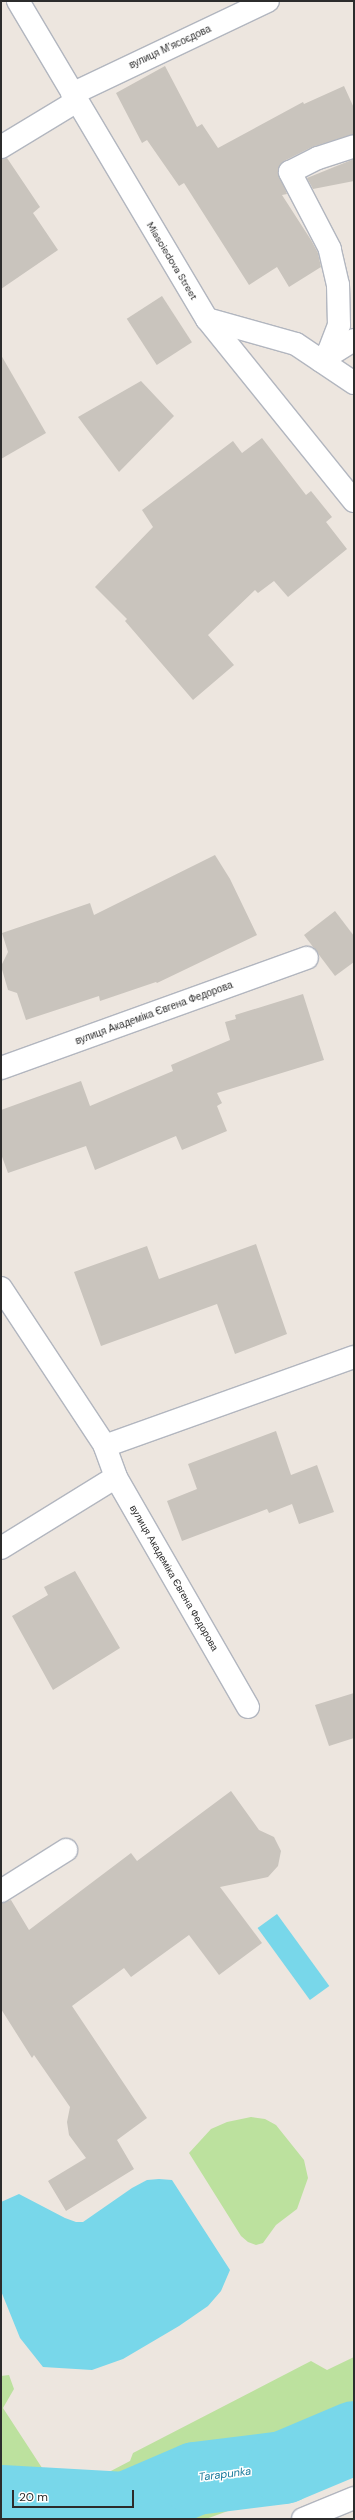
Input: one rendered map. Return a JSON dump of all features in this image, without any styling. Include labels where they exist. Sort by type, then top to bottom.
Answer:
[{"type":"street","name":"Miasoiedova Street","points":[[18,1],[207,319],[354,501]]},
{"type":"street","name":"вулиця Мʼясоєдова","points":[[1,147],[74,97],[268,1]]},
{"type":"street","points":[[321,361],[335,339],[339,325],[338,285],[330,249],[290,172],[318,158],[354,146]]},
{"type":"street","points":[[207,319],[296,344],[354,383]]},
{"type":"street","points":[[321,361],[354,340]]},
{"type":"street","name":"вулиця Академіка Євгена Федорова","points":[[1,1068],[307,958]]},
{"type":"street","name":"вулиця Академіка Євгена Федорова","points":[[1,1288],[104,1446],[116,1477],[248,1707]]},
{"type":"street","points":[[104,1446],[354,1357]]},
{"type":"street","points":[[1,1548],[116,1477]]},
{"type":"street","points":[[1,1891],[66,1850]]},
{"type":"street","points":[[303,2519],[354,2498]]},
{"type":"green space","points":[[251,2117],[265,2119],[276,2125],[304,2160],[308,2178],[297,2209],[276,2225],[263,2243],[256,2245],[248,2242],[241,2236],[189,2153],[211,2129],[227,2122]]},
{"type":"green space","points":[[354,2357],[354,2465],[206,2519],[1,2519],[1,2376],[9,2375],[14,2389],[3,2408],[61,2497],[130,2461],[133,2453],[311,2361],[327,2370]]},
{"type":"water","points":[[277,1914],[329,1986],[310,2000],[258,1928]]},
{"type":"water","points":[[147,2180],[172,2180],[230,2270],[221,2291],[208,2306],[179,2326],[123,2359],[92,2370],[43,2367],[20,2338],[1,2291],[1,2202],[19,2194],[65,2218],[76,2222],[83,2222],[132,2188]]},
{"type":"building","points":[[165,66],[197,127],[202,124],[218,148],[303,102],[304,104],[344,86],[354,108],[354,134],[312,147],[284,161],[278,171],[287,194],[282,195],[311,240],[318,253],[321,267],[289,287],[277,267],[249,285],[184,183],[179,186],[147,140],[142,143],[116,93]]},
{"type":"building","points":[[7,158],[40,207],[33,213],[58,250],[1,289],[1,159]]},
{"type":"building","points":[[354,159],[354,181],[313,189],[307,178]]},
{"type":"building","points":[[162,296],[192,342],[157,365],[127,319]]},
{"type":"building","points":[[1,355],[46,433],[1,459]]},
{"type":"building","points":[[141,381],[174,416],[119,472],[78,417]]},
{"type":"building","points":[[262,438],[306,495],[311,491],[332,517],[326,522],[347,549],[288,597],[274,581],[258,593],[255,590],[208,635],[234,665],[193,700],[125,621],[127,619],[95,587],[153,527],[142,510],[233,441],[242,453]]},
{"type":"building","points":[[215,855],[230,879],[257,935],[157,983],[156,982],[100,1001],[99,996],[26,1020],[17,993],[8,990],[1,966],[8,952],[2,933],[90,903],[94,915]]},
{"type":"building","points":[[335,911],[354,936],[354,962],[335,976],[304,935]]},
{"type":"building","points":[[303,994],[324,1060],[217,1093],[222,1103],[217,1106],[227,1131],[182,1150],[176,1136],[95,1170],[86,1146],[8,1173],[1,1154],[1,1110],[81,1081],[90,1106],[173,1071],[171,1065],[230,1040],[225,1022],[236,1019],[235,1015]]},
{"type":"building","points":[[256,1244],[287,1334],[235,1354],[217,1304],[101,1346],[74,1272],[147,1246],[159,1279]]},
{"type":"building","points":[[276,1431],[291,1475],[317,1465],[334,1512],[299,1524],[292,1504],[269,1513],[267,1509],[182,1541],[167,1501],[197,1489],[188,1464]]},
{"type":"building","points":[[75,1571],[120,1648],[53,1690],[12,1616],[48,1595],[44,1587]]},
{"type":"building","points":[[354,1693],[354,1738],[329,1746],[315,1705]]},
{"type":"building","points":[[231,1791],[259,1830],[274,1837],[281,1851],[278,1866],[268,1877],[220,1887],[262,1943],[219,1975],[189,1935],[131,1977],[124,1968],[72,2006],[147,2118],[117,2140],[134,2169],[66,2211],[48,2181],[86,2158],[69,2135],[67,2122],[70,2107],[34,2055],[32,2058],[1,2009],[1,1903],[11,1900],[29,1930],[131,1853],[137,1861]]},
{"type":"waterway","name":"Tarapunka","points":[[1,2501],[125,2508],[195,2478],[283,2467],[354,2437]]}]
